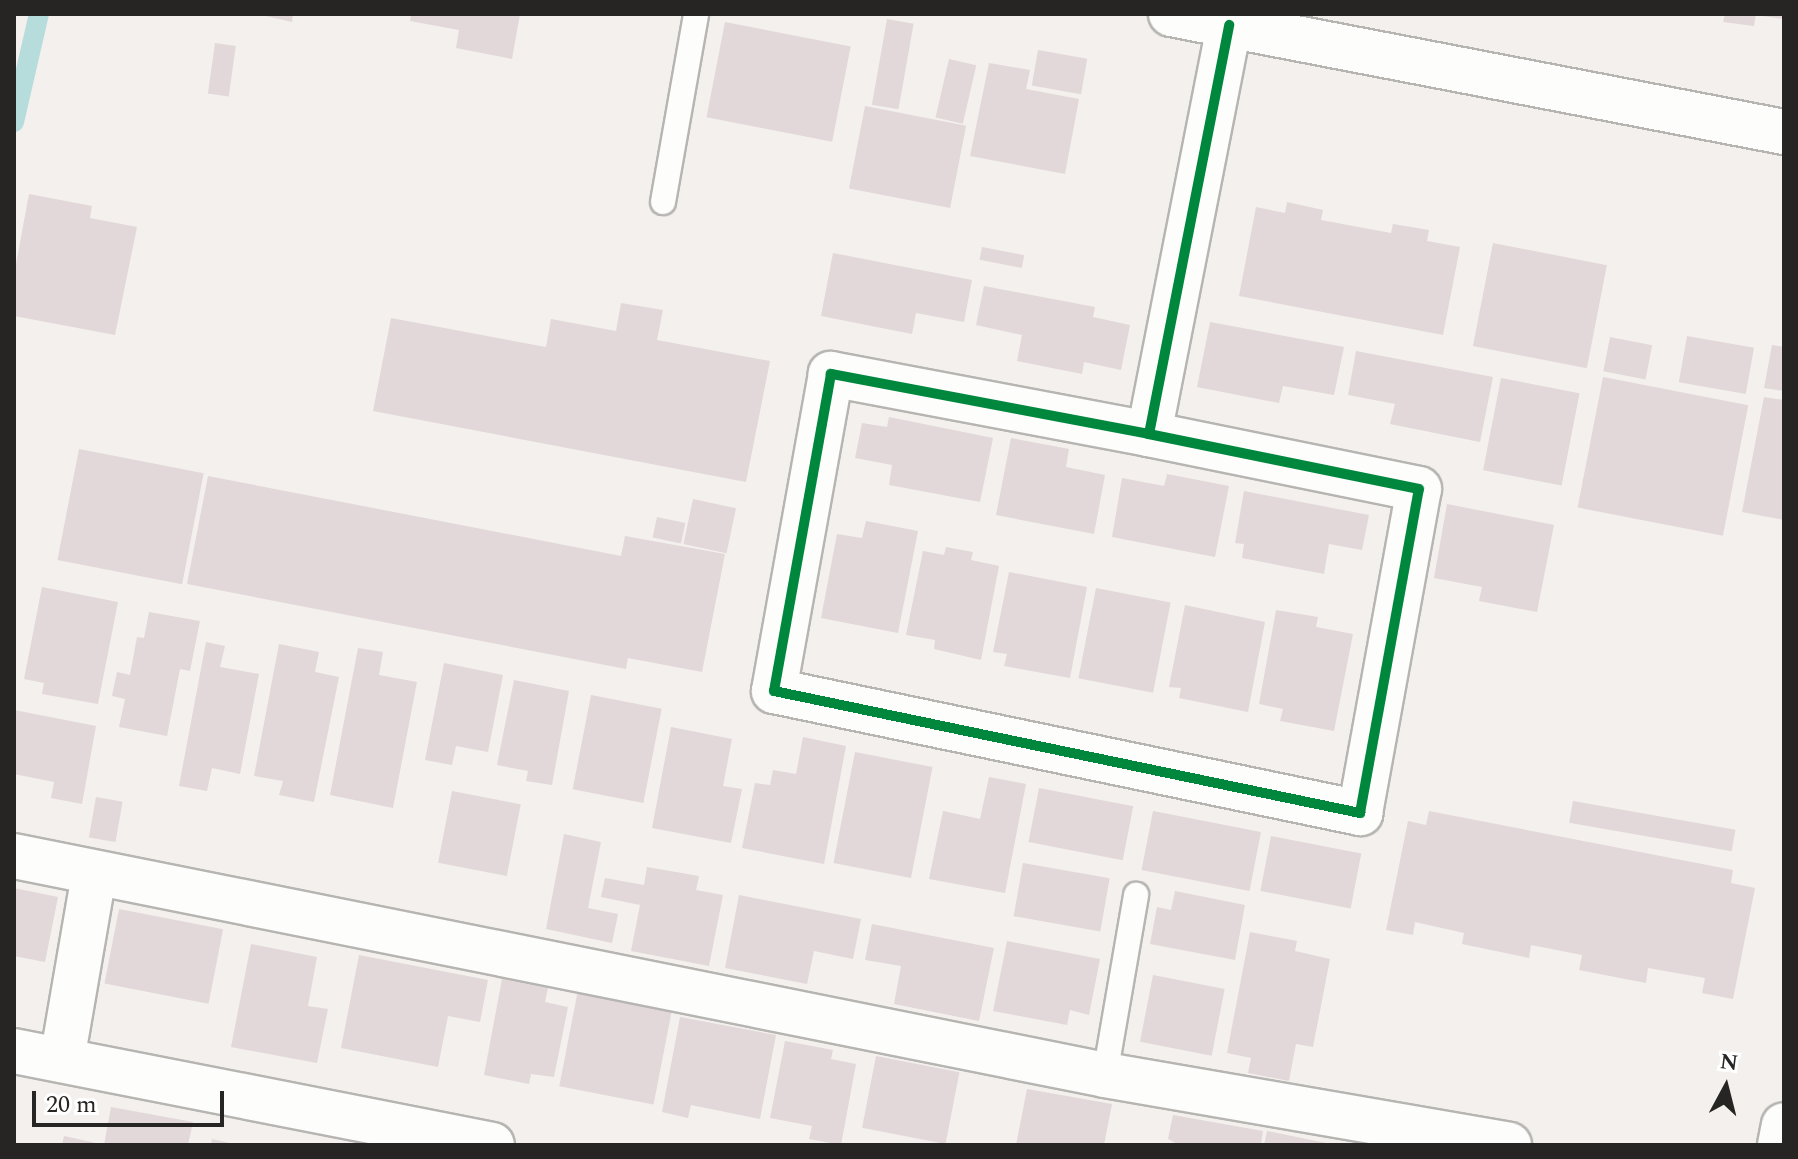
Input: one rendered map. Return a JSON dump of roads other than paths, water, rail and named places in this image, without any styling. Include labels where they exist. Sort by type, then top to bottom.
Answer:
[{"type":"street","points":[[1171,14],[1784,132]]},
{"type":"street","points":[[1149,434],[1229,25]]},
{"type":"street","points":[[831,374],[1149,434],[1419,489],[1360,813],[774,691],[831,374]]},
{"type":"street","points":[[14,856],[1105,1075],[1509,1145]]},
{"type":"street","points":[[62,1060],[94,874]]},
{"type":"street","points":[[14,1051],[492,1145]]},
{"type":"street","points":[[1780,1145],[1784,1125]]},
{"type":"lane","points":[[663,202],[696,14]]},
{"type":"lane","points":[[1105,1075],[1136,895]]},
{"type":"waterway","points":[[14,122],[39,14]]}]
